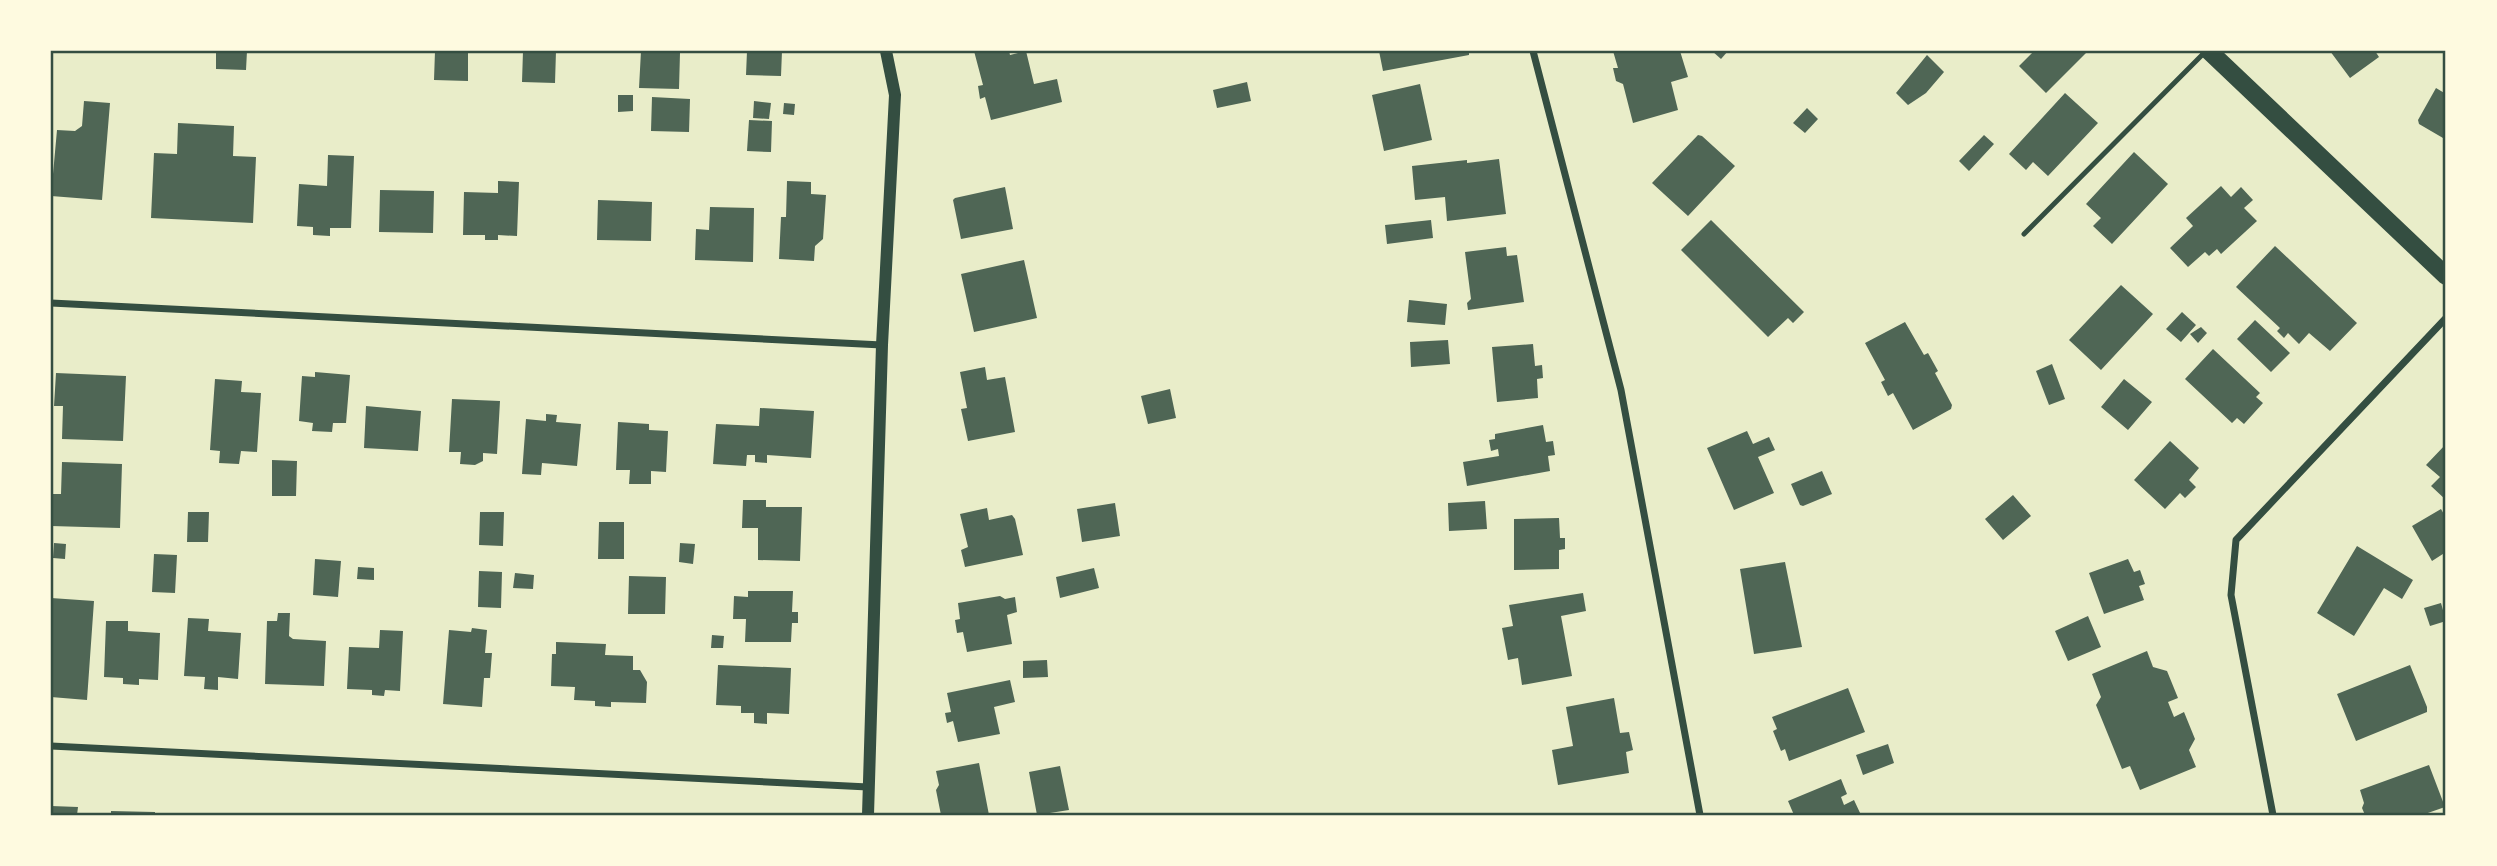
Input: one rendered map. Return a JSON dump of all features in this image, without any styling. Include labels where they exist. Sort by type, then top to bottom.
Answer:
[{"type":"main road","points":[[2208,51],[2446,276]]},
{"type":"street","points":[[868,815],[881,345],[895,95],[886,51]]},
{"type":"street","points":[[1533,51],[1621,390],[1700,815]]},
{"type":"street","points":[[51,303],[881,345]]},
{"type":"street","points":[[2273,815],[2231,595],[2236,540],[2446,318]]},
{"type":"street","points":[[51,746],[868,787]]},
{"type":"lane","points":[[2024,234],[2208,51]]},
{"type":"building","points":[[216,51],[247,51],[246,70],[216,69]]},
{"type":"building","points":[[435,51],[468,51],[468,81],[434,80]]},
{"type":"building","points":[[523,51],[556,51],[555,83],[522,82]]},
{"type":"building","points":[[641,51],[680,53],[679,89],[639,88]]},
{"type":"building","points":[[747,51],[782,51],[781,76],[746,75]]},
{"type":"building","points":[[974,51],[1009,51],[1010,55],[1026,51],[1034,84],[1057,79],[1062,102],[991,120],[985,97],[980,99],[978,86],[983,85]]},
{"type":"building","points":[[1379,51],[1469,51],[1469,55],[1383,71]]},
{"type":"building","points":[[1613,51],[1680,51],[1688,77],[1671,82],[1678,110],[1633,123],[1623,84],[1616,81],[1613,68],[1618,68]]},
{"type":"building","points":[[1712,51],[1728,51],[1721,59]]},
{"type":"building","points":[[2034,51],[2088,51],[2046,93],[2019,66]]},
{"type":"building","points":[[2330,51],[2375,51],[2379,57],[2350,78]]},
{"type":"building","points":[[1927,55],[1944,72],[1926,93],[1908,105],[1896,93]]},
{"type":"building","points":[[1247,82],[1251,101],[1217,108],[1213,90]]},
{"type":"building","points":[[1420,84],[1432,140],[1384,151],[1372,95]]},
{"type":"building","points":[[2436,88],[2446,94],[2446,133],[2443,138],[2419,124],[2418,120]]},
{"type":"building","points":[[2065,93],[2098,123],[2048,176],[2033,162],[2026,170],[2009,154]]},
{"type":"building","points":[[618,95],[633,95],[633,111],[618,112]]},
{"type":"building","points":[[652,97],[690,99],[689,132],[651,131]]},
{"type":"building","points":[[84,101],[110,103],[102,200],[51,196],[57,130],[75,131],[82,126]]},
{"type":"building","points":[[754,101],[771,103],[769,119],[753,118]]},
{"type":"building","points":[[784,103],[795,104],[794,115],[783,114]]},
{"type":"building","points":[[1807,108],[1818,119],[1805,133],[1793,123]]},
{"type":"building","points":[[749,120],[772,121],[771,152],[747,151]]},
{"type":"building","points":[[178,123],[234,126],[233,156],[256,157],[253,223],[151,218],[154,153],[177,154]]},
{"type":"building","points":[[1698,135],[1735,166],[1688,216],[1652,183]]},
{"type":"building","points":[[1984,135],[1994,144],[1969,171],[1959,161]]},
{"type":"building","points":[[2134,152],[2168,184],[2112,244],[2093,226],[2101,218],[2086,204]]},
{"type":"building","points":[[328,155],[354,156],[351,228],[330,228],[330,236],[313,235],[313,227],[297,226],[299,184],[327,186]]},
{"type":"building","points":[[1499,159],[1506,214],[1447,221],[1445,197],[1415,200],[1412,166]]},
{"type":"building","points":[[498,181],[519,182],[517,236],[498,235],[498,240],[485,240],[485,235],[463,235],[464,192],[498,193]]},
{"type":"building","points":[[787,181],[811,182],[811,194],[826,195],[823,239],[815,246],[814,261],[779,259],[781,217],[786,217]]},
{"type":"building","points":[[2221,186],[2231,197],[2241,187],[2253,200],[2244,208],[2257,221],[2221,254],[2217,249],[2209,256],[2205,252],[2188,267],[2170,248],[2193,226],[2186,218]]},
{"type":"building","points":[[1005,187],[1013,229],[961,239],[953,200]]},
{"type":"building","points":[[380,190],[434,191],[433,233],[379,232]]},
{"type":"building","points":[[598,200],[652,202],[651,241],[597,240]]},
{"type":"building","points":[[710,207],[754,208],[753,262],[695,260],[696,229],[709,230]]},
{"type":"building","points":[[1431,220],[1433,238],[1387,244],[1385,225]]},
{"type":"building","points":[[1711,220],[1804,312],[1793,323],[1788,318],[1768,337],[1681,250]]},
{"type":"building","points":[[2275,246],[2357,323],[2330,351],[2309,333],[2299,344],[2288,333],[2284,338],[2277,331],[2280,328],[2236,287]]},
{"type":"building","points":[[1506,247],[1507,256],[1517,255],[1524,302],[1468,310],[1467,303],[1471,299],[1465,252]]},
{"type":"building","points":[[1024,260],[1037,318],[974,332],[961,274]]},
{"type":"building","points":[[2121,285],[2153,314],[2101,370],[2069,340]]},
{"type":"building","points":[[1409,300],[1447,304],[1445,325],[1407,322]]},
{"type":"building","points":[[2182,312],[2196,325],[2181,342],[2166,329]]},
{"type":"building","points":[[2255,320],[2290,353],[2271,372],[2237,339]]},
{"type":"building","points":[[1905,322],[1924,355],[1928,353],[1952,405],[1951,409],[1913,430],[1893,393],[1888,396],[1881,382],[1885,380],[1865,343]]},
{"type":"building","points":[[2201,327],[2207,333],[2198,343],[2190,334]]},
{"type":"building","points":[[1448,340],[1450,364],[1411,367],[1410,342]]},
{"type":"building","points":[[1533,344],[1535,366],[1542,365],[1543,378],[1537,379],[1538,398],[1497,402],[1492,347]]},
{"type":"building","points":[[2213,349],[2260,393],[2256,397],[2263,403],[2244,424],[2237,418],[2232,423],[2185,379]]},
{"type":"building","points":[[2052,364],[2065,399],[2049,405],[2036,371]]},
{"type":"building","points":[[985,367],[987,380],[1005,377],[1015,432],[968,441],[961,409],[967,408],[960,372]]},
{"type":"building","points":[[315,372],[350,375],[346,423],[333,423],[332,432],[312,431],[313,423],[299,421],[302,376],[315,377]]},
{"type":"building","points":[[56,373],[126,376],[123,441],[62,439],[63,406],[54,406]]},
{"type":"building","points":[[215,379],[242,381],[241,392],[261,393],[257,452],[241,451],[239,464],[219,463],[220,451],[210,450]]},
{"type":"building","points":[[2124,379],[2152,402],[2128,430],[2101,407]]},
{"type":"building","points":[[1170,389],[1176,418],[1148,424],[1141,396]]},
{"type":"building","points":[[452,399],[500,401],[497,454],[483,453],[483,461],[475,465],[460,464],[461,452],[449,452]]},
{"type":"building","points":[[366,406],[421,411],[418,451],[364,448]]},
{"type":"building","points":[[760,408],[814,411],[811,458],[767,455],[767,463],[755,462],[755,455],[747,455],[746,466],[713,464],[716,424],[759,426]]},
{"type":"building","points":[[546,414],[557,415],[556,422],[581,424],[577,466],[542,463],[541,475],[522,474],[526,419],[546,421]]},
{"type":"building","points":[[618,422],[649,424],[649,430],[668,431],[666,472],[651,471],[651,484],[629,484],[630,470],[616,470]]},
{"type":"building","points":[[1543,425],[1546,442],[1553,441],[1555,455],[1548,456],[1550,471],[1467,486],[1463,462],[1499,456],[1498,449],[1491,451],[1489,440],[1495,439],[1495,434]]},
{"type":"building","points":[[1747,431],[1753,444],[1769,437],[1775,450],[1758,457],[1774,493],[1734,510],[1707,448]]},
{"type":"building","points":[[2170,441],[2199,468],[2189,480],[2196,487],[2185,498],[2180,493],[2165,509],[2134,480]]},
{"type":"building","points":[[2446,444],[2446,500],[2431,486],[2440,477],[2426,465]]},
{"type":"building","points":[[272,460],[297,461],[296,496],[272,496]]},
{"type":"building","points":[[62,462],[122,464],[120,528],[51,526],[51,494],[61,494]]},
{"type":"building","points":[[1822,471],[1832,494],[1800,505],[1791,484]]},
{"type":"building","points":[[2013,495],[2031,516],[2003,540],[1985,519]]},
{"type":"building","points":[[743,500],[766,500],[766,507],[802,507],[800,561],[758,560],[758,528],[742,528]]},
{"type":"building","points":[[1485,501],[1487,529],[1449,531],[1448,503]]},
{"type":"building","points":[[1115,503],[1120,536],[1082,542],[1077,509]]},
{"type":"building","points":[[987,508],[989,520],[1012,515],[1023,555],[965,567],[961,550],[968,547],[960,514]]},
{"type":"building","points":[[2441,509],[2446,518],[2446,552],[2432,561],[2412,526]]},
{"type":"building","points":[[188,512],[209,512],[208,542],[187,542]]},
{"type":"building","points":[[480,512],[504,512],[503,546],[479,545]]},
{"type":"building","points":[[1559,518],[1560,538],[1565,538],[1565,549],[1559,550],[1559,569],[1514,570],[1514,519]]},
{"type":"building","points":[[599,522],[624,522],[624,559],[598,559]]},
{"type":"building","points":[[54,543],[66,544],[65,559],[53,558]]},
{"type":"building","points":[[680,543],[695,544],[693,564],[679,562]]},
{"type":"building","points":[[2357,546],[2413,580],[2402,599],[2384,588],[2354,636],[2317,613]]},
{"type":"building","points":[[154,554],[177,555],[175,593],[152,592]]},
{"type":"building","points":[[315,559],[341,561],[338,597],[313,595]]},
{"type":"building","points":[[2128,559],[2134,572],[2140,570],[2145,584],[2139,586],[2144,600],[2104,614],[2089,573]]},
{"type":"building","points":[[1785,562],[1802,647],[1754,654],[1740,569]]},
{"type":"building","points":[[358,567],[374,568],[374,580],[357,579]]},
{"type":"building","points":[[1094,568],[1099,588],[1060,598],[1056,577]]},
{"type":"building","points":[[479,571],[502,572],[501,608],[478,607]]},
{"type":"building","points":[[515,573],[534,575],[533,589],[513,588]]},
{"type":"building","points":[[629,576],[666,577],[665,614],[628,614]]},
{"type":"building","points":[[748,591],[793,591],[792,612],[798,612],[798,623],[792,623],[791,642],[745,642],[746,619],[733,619],[734,596],[748,597]]},
{"type":"building","points":[[1583,593],[1586,611],[1561,616],[1572,676],[1522,685],[1518,658],[1508,660],[1502,628],[1513,626],[1509,605]]},
{"type":"building","points":[[1000,596],[1005,599],[1015,597],[1017,612],[1007,615],[1012,644],[967,652],[963,632],[957,633],[955,620],[960,619],[958,603]]},
{"type":"building","points":[[51,598],[94,601],[87,700],[51,697]]},
{"type":"building","points":[[2441,603],[2446,621],[2430,626],[2424,608]]},
{"type":"building","points":[[278,613],[290,613],[289,636],[293,639],[326,641],[324,686],[265,684],[267,621],[277,621]]},
{"type":"building","points":[[2088,616],[2101,647],[2068,661],[2055,631]]},
{"type":"building","points":[[188,618],[209,619],[208,631],[241,633],[238,679],[218,677],[218,690],[204,689],[205,677],[184,676]]},
{"type":"building","points":[[106,621],[128,621],[128,631],[160,633],[158,680],[139,679],[139,685],[123,684],[123,678],[104,677]]},
{"type":"building","points":[[472,628],[487,630],[485,653],[492,653],[490,678],[484,678],[482,707],[443,704],[449,630],[471,632]]},
{"type":"building","points":[[380,630],[403,631],[400,691],[385,690],[384,696],[372,695],[372,690],[347,689],[349,647],[379,648]]},
{"type":"building","points":[[712,635],[724,636],[723,648],[711,648]]},
{"type":"building","points":[[556,642],[606,644],[605,655],[633,656],[633,670],[640,670],[647,682],[646,703],[611,702],[611,707],[595,706],[595,701],[574,700],[575,687],[551,686],[552,654],[556,654]]},
{"type":"building","points":[[2147,651],[2153,667],[2167,671],[2178,698],[2168,702],[2174,717],[2184,712],[2195,739],[2189,750],[2196,767],[2140,790],[2130,766],[2122,769],[2096,705],[2101,697],[2092,674]]},
{"type":"building","points":[[1047,660],[1048,677],[1023,678],[1023,661]]},
{"type":"building","points":[[718,665],[791,668],[789,714],[767,713],[767,724],[754,723],[754,713],[741,713],[741,706],[716,705]]},
{"type":"building","points":[[2410,665],[2427,712],[2356,741],[2337,694]]},
{"type":"building","points":[[1010,680],[1015,702],[994,707],[1000,734],[958,742],[953,721],[947,723],[945,713],[951,712],[947,693]]},
{"type":"building","points":[[1848,688],[1865,732],[1789,761],[1785,749],[1781,751],[1773,731],[1777,729],[1772,717]]},
{"type":"building","points":[[1614,698],[1620,733],[1629,732],[1633,750],[1626,752],[1629,773],[1558,785],[1552,750],[1573,746],[1566,707]]},
{"type":"building","points":[[1888,744],[1894,763],[1863,775],[1856,755]]},
{"type":"building","points":[[979,763],[989,815],[941,815],[936,790],[939,785],[936,771]]},
{"type":"building","points":[[2429,765],[2445,807],[2422,815],[2365,815],[2360,790]]},
{"type":"building","points":[[1060,766],[1069,810],[1037,815],[1029,772]]},
{"type":"building","points":[[1841,779],[1847,794],[1841,797],[1844,805],[1854,800],[1861,815],[1794,815],[1788,801]]},
{"type":"building","points":[[51,806],[78,807],[77,815],[51,815]]},
{"type":"building","points":[[111,811],[155,812],[155,815],[111,815]]}]
